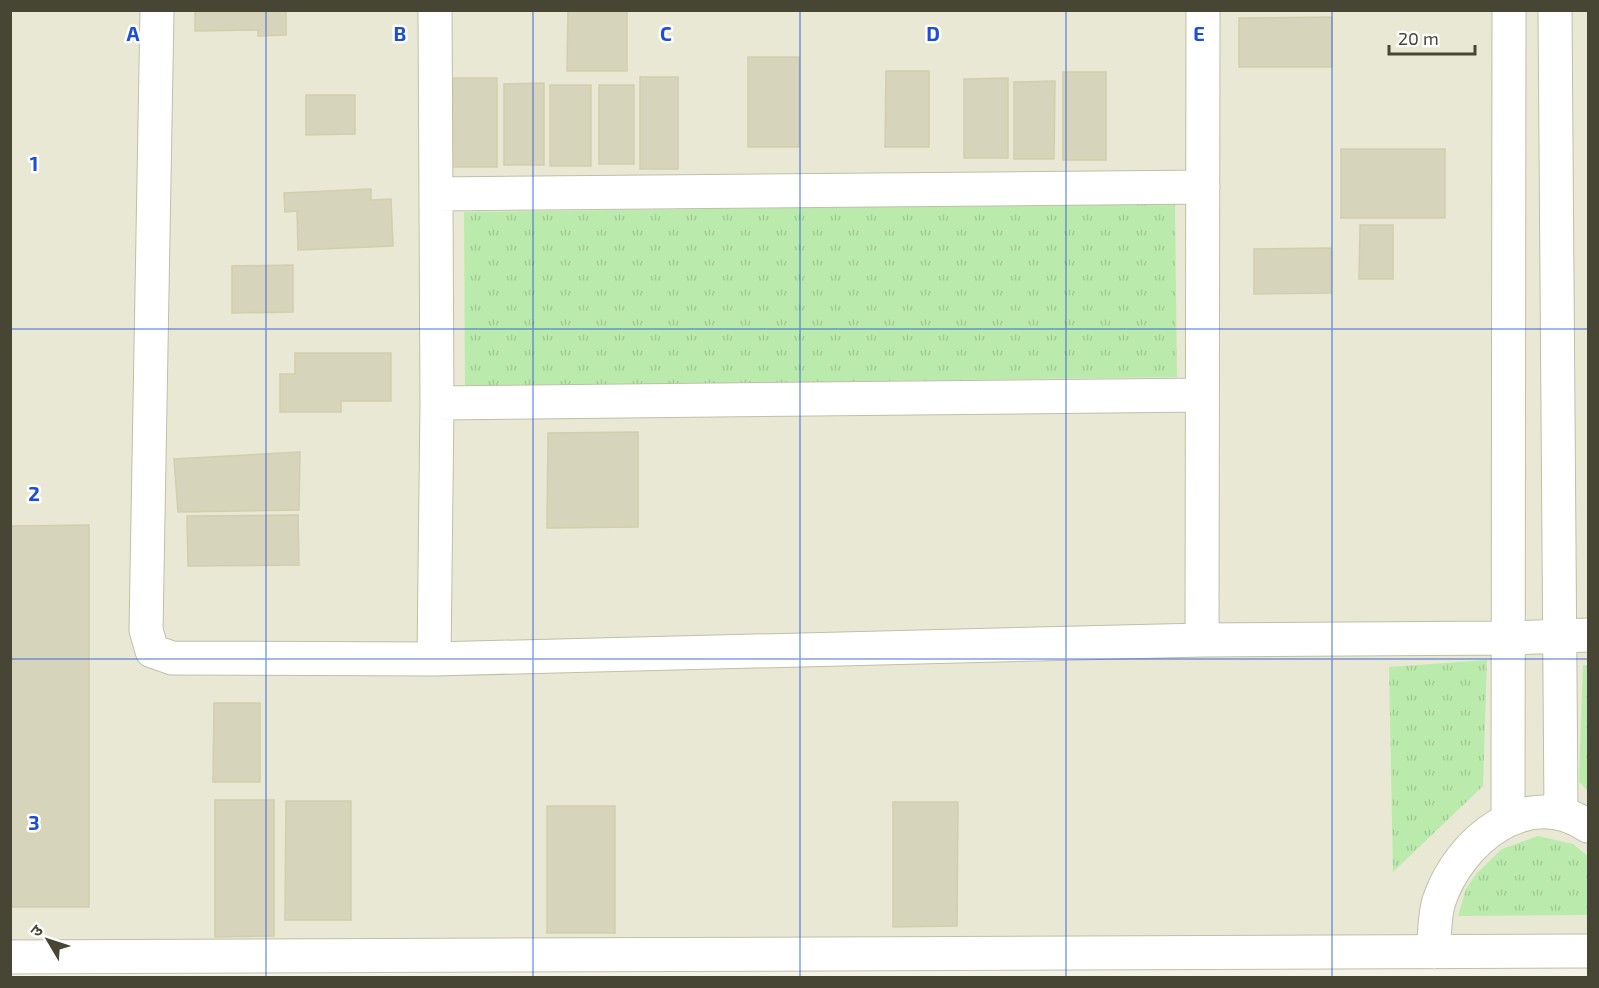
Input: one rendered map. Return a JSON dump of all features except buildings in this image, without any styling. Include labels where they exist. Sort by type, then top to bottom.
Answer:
[{"type":"street","points":[[157,10],[146,630],[152,651],[172,658],[434,659],[1202,640],[1508,639],[1574,635]]},
{"type":"street","points":[[434,659],[437,403],[435,10]]},
{"type":"street","points":[[1202,640],[1203,10]]},
{"type":"street","points":[[1508,820],[1509,10]]},
{"type":"street","points":[[1433,952],[1438,903],[1455,866],[1481,836],[1508,820],[1541,811],[1575,820],[1574,635],[1555,10]]},
{"type":"street","points":[[436,194],[1203,186]]},
{"type":"street","points":[[437,403],[1202,395]]},
{"type":"street","points":[[10,957],[1588,951]]},
{"type":"shaded area","points":[[10,11],[1588,11],[1588,937],[11,949]]},
{"type":"green space","points":[[1175,203],[1177,377],[465,387],[464,212]]},
{"type":"green space","points":[[1487,660],[1483,786],[1393,872],[1389,667]]},
{"type":"green space","points":[[1583,665],[1588,665],[1588,791],[1579,782]]},
{"type":"green space","points":[[1538,836],[1573,844],[1588,856],[1588,915],[1458,916],[1466,889],[1477,873],[1502,849]]}]
